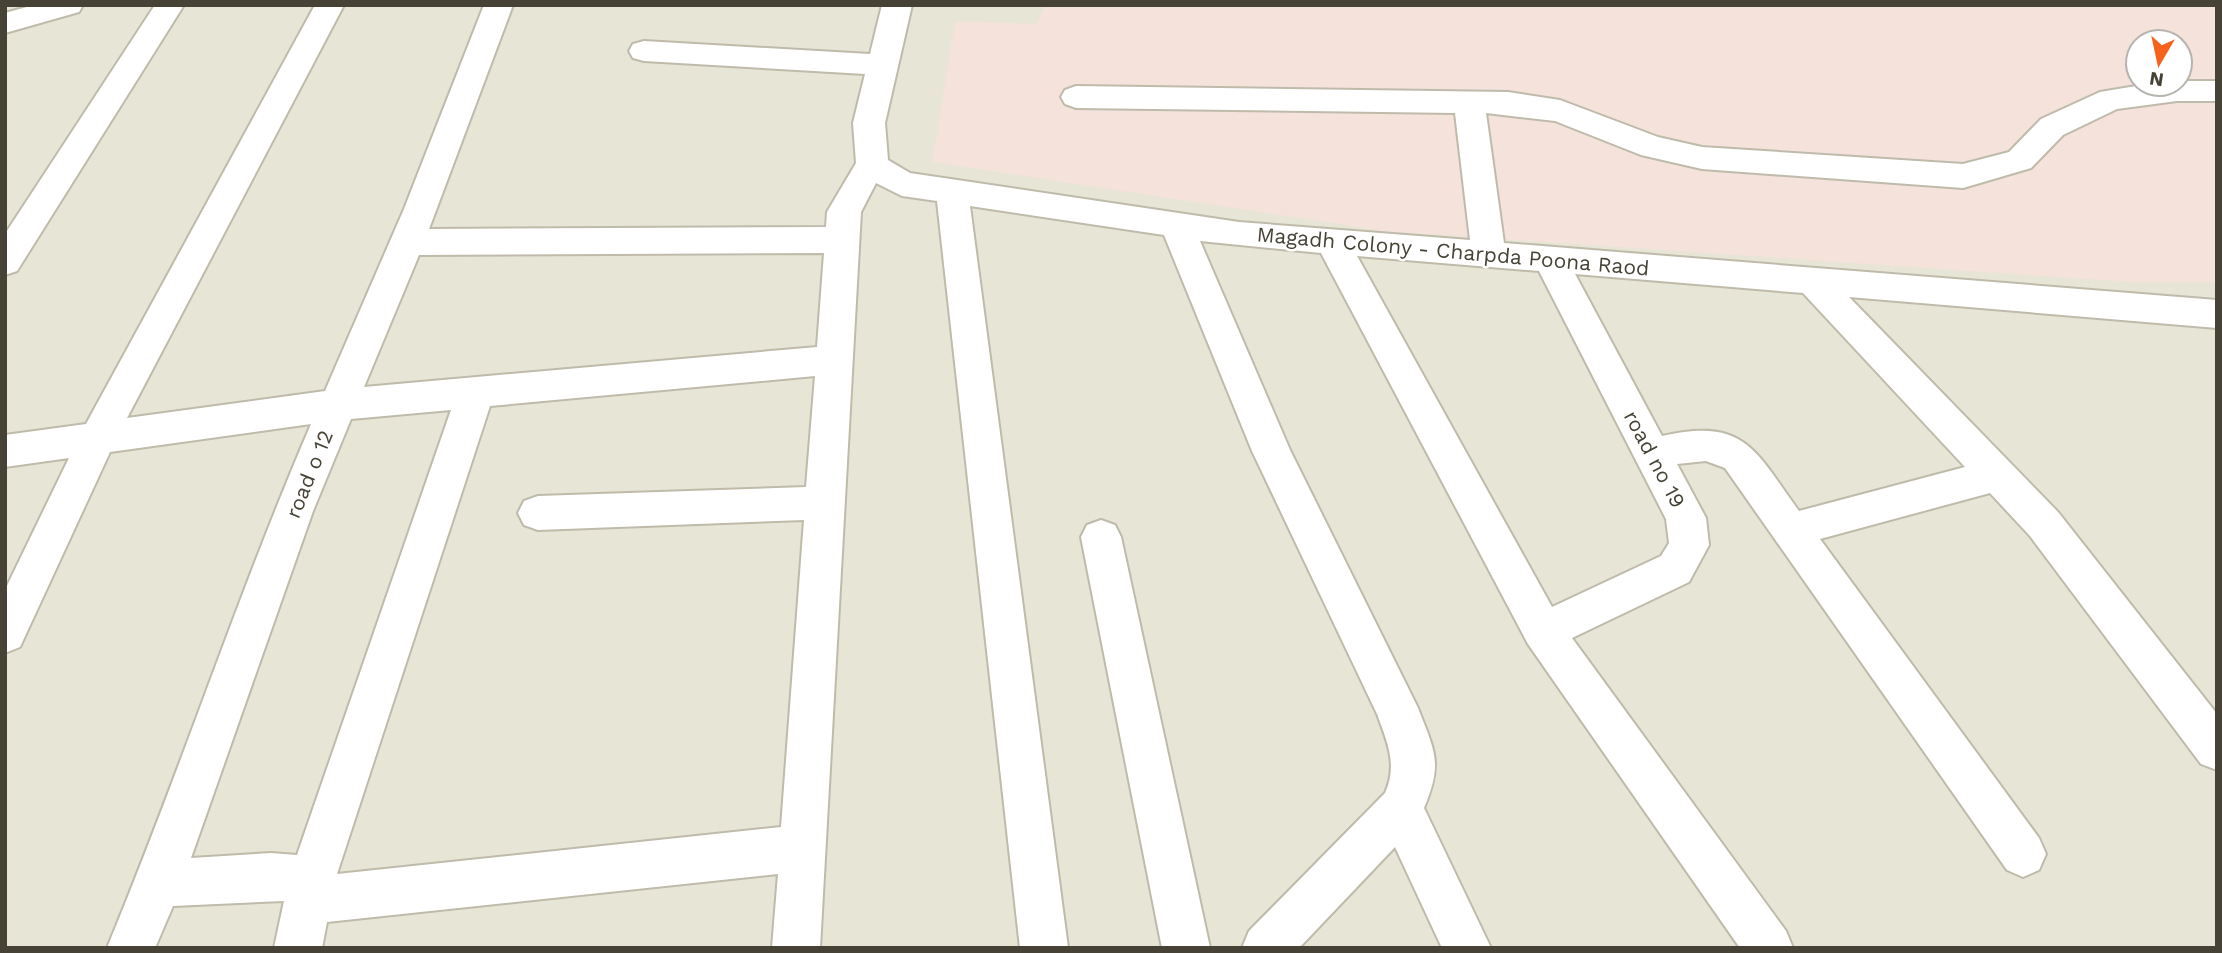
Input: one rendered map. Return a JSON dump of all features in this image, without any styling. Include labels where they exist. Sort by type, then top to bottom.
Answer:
[{"type":"street","points":[[5,23],[69,5]]},
{"type":"street","points":[[5,262],[137,61],[170,5]]},
{"type":"street","points":[[5,634],[98,438],[330,5]]},
{"type":"street","name":"road o 12","points":[[131,948],[159,884],[293,510],[406,242],[499,5]]},
{"type":"street","points":[[796,948],[844,212],[855,188],[872,165],[869,123],[897,5]]},
{"type":"street","points":[[644,51],[881,65]]},
{"type":"street","points":[[1076,97],[1470,101],[1560,111],[1652,147],[1702,158],[1902,174],[1963,176],[2020,160],[2052,127],[2111,99],[2177,91],[2217,91]]},
{"type":"street","points":[[1470,101],[1473,148],[1489,254]]},
{"type":"street","name":"Magadh Colony - Charpda Poona Raod","points":[[872,165],[902,184],[1177,226],[1332,242],[2213,315]]},
{"type":"street","points":[[952,191],[1044,948]]},
{"type":"street","points":[[1177,226],[1271,451],[1396,708],[1413,752],[1414,779],[1401,809],[1266,948]]},
{"type":"street","points":[[406,242],[842,240]]},
{"type":"street","points":[[1332,242],[1543,631],[1769,948]]},
{"type":"street","name":"road no 19","points":[[1543,631],[1675,569],[1689,545],[1686,518],[1550,259]]},
{"type":"street","points":[[1812,281],[2044,524],[2217,749]]},
{"type":"street","points":[[5,451],[337,405],[834,360]]},
{"type":"street","points":[[298,948],[310,891],[476,392]]},
{"type":"street","points":[[1652,454],[1703,443],[1722,447],[1738,457],[2023,854]]},
{"type":"street","points":[[1791,530],[1999,474]]},
{"type":"street","points":[[538,513],[824,503]]},
{"type":"street","points":[[1101,537],[1186,948]]},
{"type":"street","points":[[1401,809],[1467,948]]},
{"type":"street","points":[[159,884],[271,876],[310,891],[802,848]]},
{"type":"shaded area","points":[[5,5],[2217,5],[2217,948],[5,948]]},
{"type":"shaded area","points":[[1046,5],[2217,5],[2217,283],[2131,282],[1384,231],[932,162],[955,21],[1036,24]]}]
